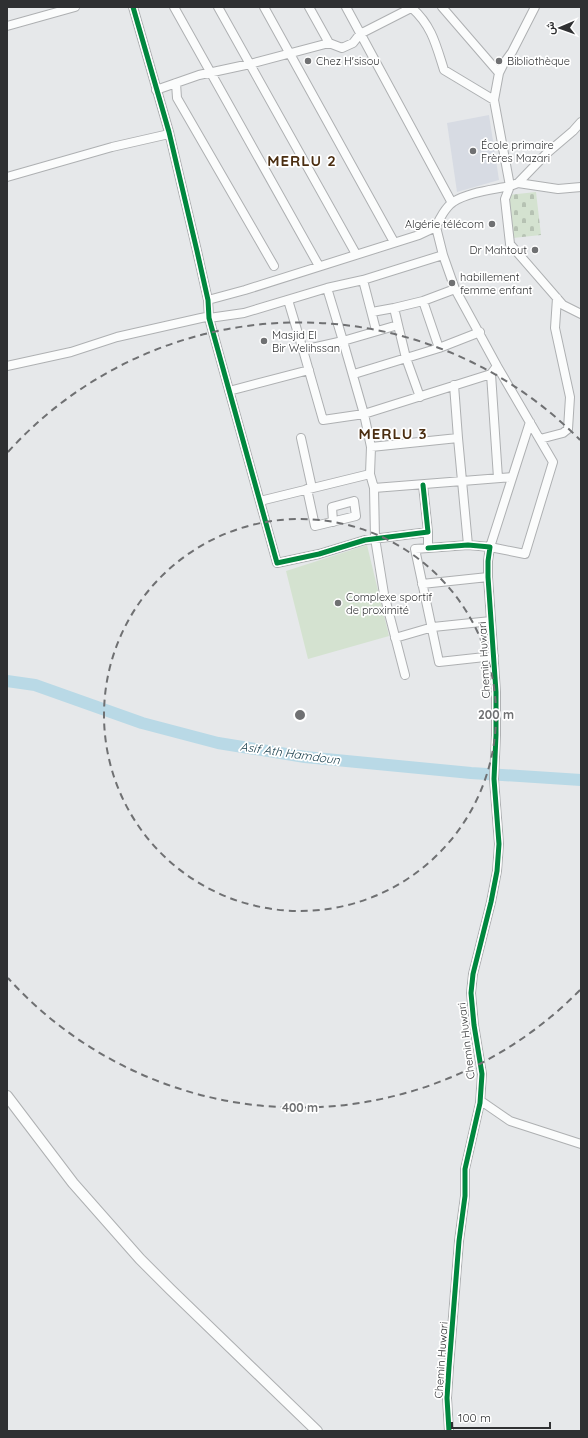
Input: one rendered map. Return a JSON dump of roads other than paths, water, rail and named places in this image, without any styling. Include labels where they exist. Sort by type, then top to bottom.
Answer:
[{"type":"street","points":[[7,26],[75,7]]},
{"type":"street","points":[[133,7],[169,134],[208,300],[209,318],[277,563],[319,554],[365,540],[428,532]]},
{"type":"street","points":[[174,7],[319,266]]},
{"type":"street","points":[[218,7],[356,254]]},
{"type":"street","points":[[264,7],[394,242]]},
{"type":"street","points":[[309,7],[329,43]]},
{"type":"street","points":[[346,7],[452,203]]},
{"type":"street","points":[[156,90],[211,72],[250,64],[329,43],[342,48],[353,43],[360,34],[413,7],[420,14],[432,32],[444,70],[494,100]]},
{"type":"street","points":[[442,7],[499,73]]},
{"type":"street","points":[[514,184],[494,100],[499,73],[512,52],[535,7]]},
{"type":"street","points":[[176,83],[177,98],[274,266]]},
{"type":"street","points":[[581,122],[514,184],[505,199],[510,244],[563,306],[581,314]]},
{"type":"street","points":[[7,177],[112,147],[169,134]]},
{"type":"street","points":[[494,656],[439,662],[433,627],[415,549],[468,545],[490,547],[525,554],[553,462],[497,366],[456,289],[443,255],[436,227],[452,203],[462,198],[514,184],[558,189],[581,188]]},
{"type":"street","points":[[208,300],[419,235],[436,227]]},
{"type":"street","points":[[7,366],[71,352],[117,337],[201,318],[244,313],[327,288],[363,280],[443,255]]},
{"type":"street","points":[[363,280],[376,330]]},
{"type":"street","points":[[327,288],[354,374],[371,447],[370,474],[374,488],[375,538],[384,594],[405,675]]},
{"type":"street","points":[[372,312],[424,300],[456,289]]},
{"type":"street","points":[[540,439],[563,433],[568,429],[570,397],[555,328],[557,298]]},
{"type":"street","points":[[288,300],[323,420],[364,414],[420,397],[491,374],[497,366]]},
{"type":"street","points":[[424,300],[439,348]]},
{"type":"street","points":[[394,308],[406,358],[420,397]]},
{"type":"street","points":[[303,350],[343,341],[376,330],[398,325]]},
{"type":"street","points":[[354,374],[439,348],[480,332]]},
{"type":"street","points":[[229,391],[309,370]]},
{"type":"street","points":[[491,374],[498,478]]},
{"type":"street","points":[[454,385],[468,545]]},
{"type":"street","name":"Chemin Huwari","points":[[448,1431],[447,1398],[449,1367],[459,1241],[465,1196],[465,1169],[480,1101],[482,1074],[471,993],[475,968],[497,871],[499,844],[494,779],[496,692],[488,561],[490,547],[530,422]]},
{"type":"street","points":[[301,438],[315,526],[333,522]]},
{"type":"street","points":[[371,447],[458,438]]},
{"type":"street","points":[[260,501],[370,474]]},
{"type":"street","points":[[374,488],[512,477]]},
{"type":"street","points":[[424,485],[428,548]]},
{"type":"street","points":[[422,584],[488,577]]},
{"type":"street","points":[[395,638],[433,627],[491,621]]},
{"type":"street","points":[[7,1096],[74,1183],[140,1259],[317,1431]]},
{"type":"street","points":[[480,1101],[510,1121],[581,1144]]},
{"type":"waterway","name":"Asif Ath Hamdoun","points":[[7,681],[35,685],[142,723],[218,743],[305,757],[471,773],[581,780]]},
{"type":"place","name":"Chez H'sisou","points":[[308,61]]},
{"type":"place","name":"Bibliothèque","points":[[499,61]]},
{"type":"place","name":"École primaire Frères Mazari","points":[[473,151]]},
{"type":"place","name":"Algérie télécom","points":[[492,224]]},
{"type":"place","name":"Dr Mahtout","points":[[535,250]]},
{"type":"place","name":"habillement femme enfant","points":[[452,283]]},
{"type":"place","name":"Masjid El Bir Welihssan","points":[[264,341]]},
{"type":"place","name":"Complexe sportif de proximité","points":[[338,603]]},
{"type":"district","name":"MERLU 2","points":[[302,160]]},
{"type":"district","name":"MERLU 3","points":[[393,433]]}]
